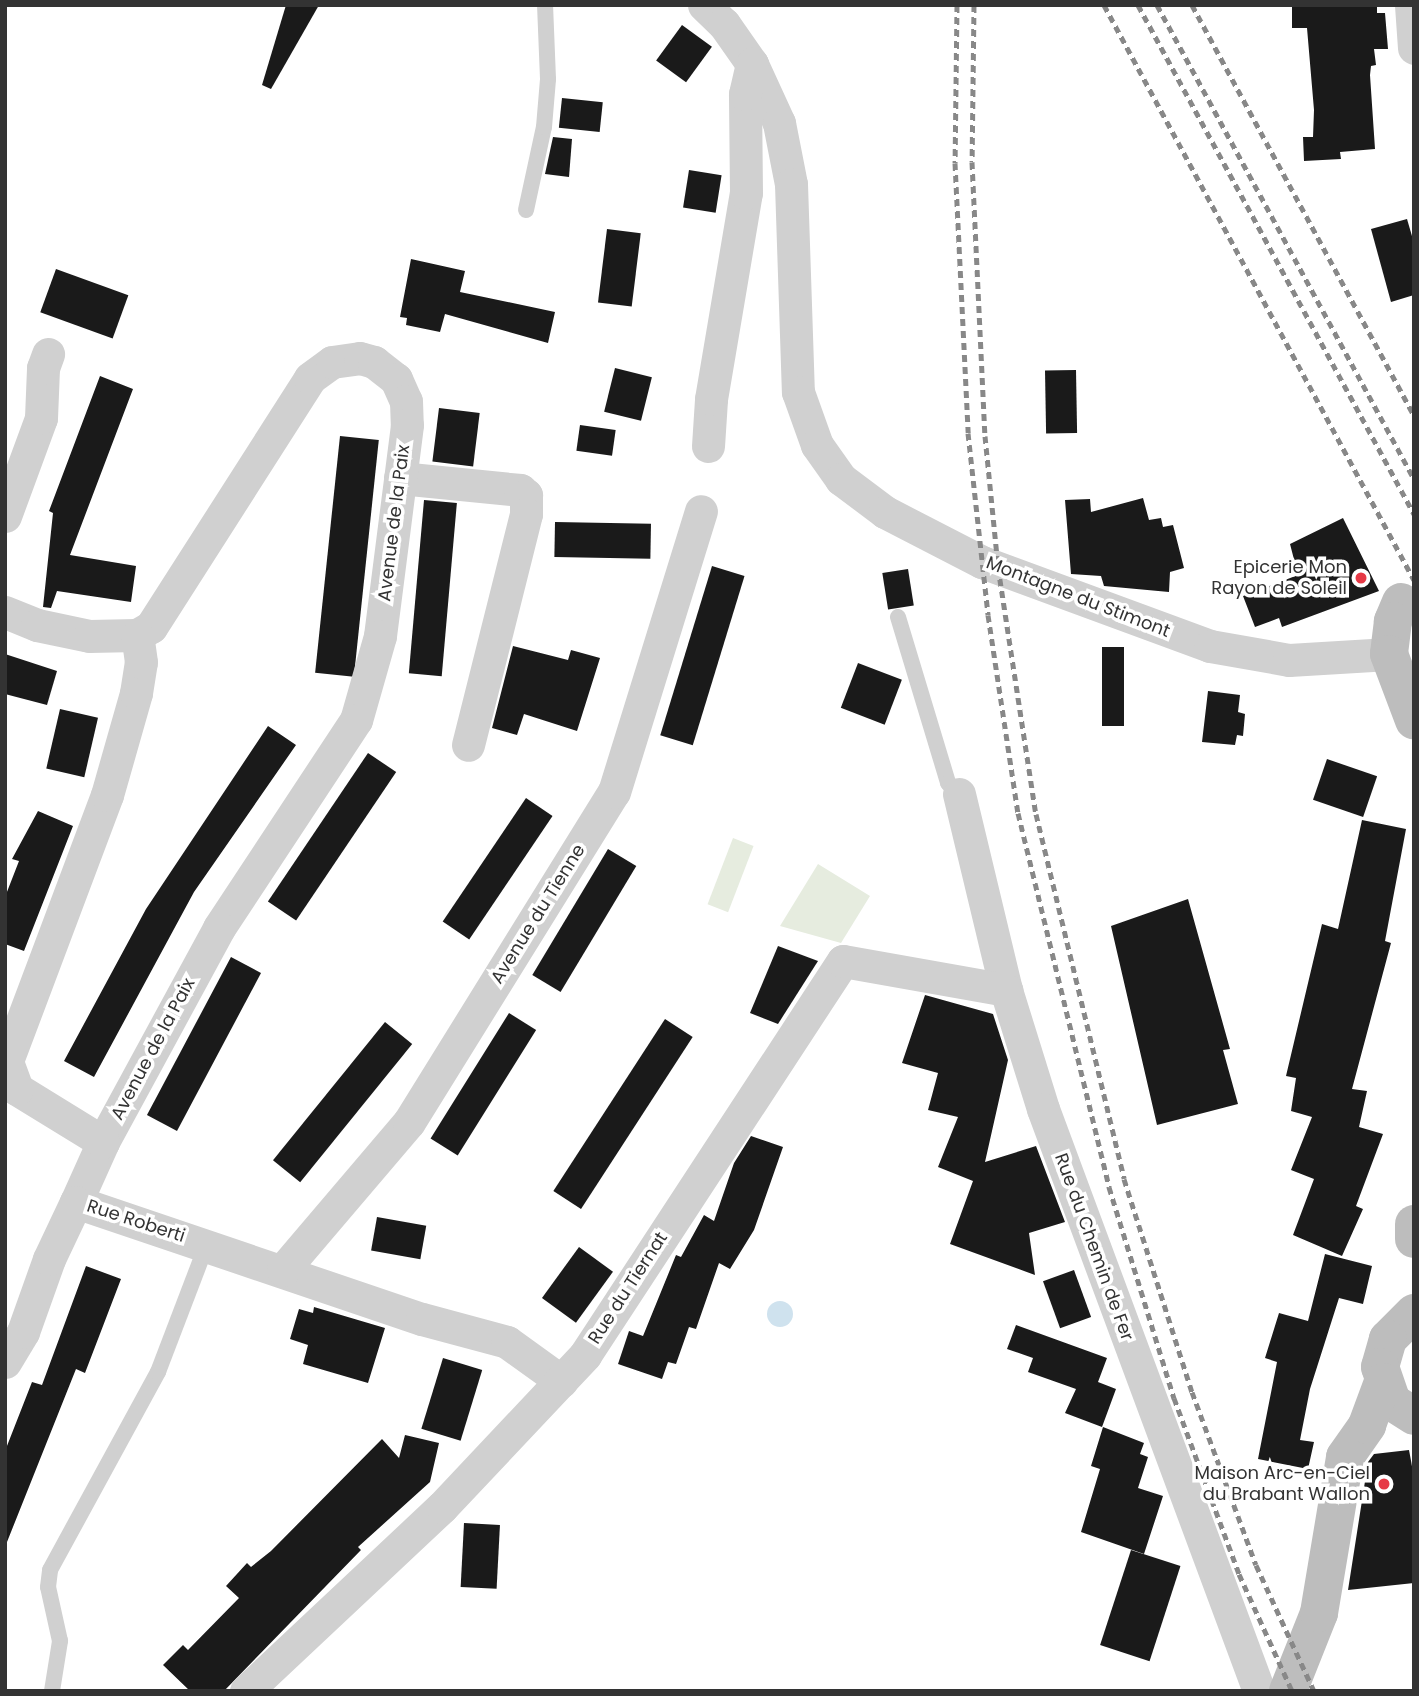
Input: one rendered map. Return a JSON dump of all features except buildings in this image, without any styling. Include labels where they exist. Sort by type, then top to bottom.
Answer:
[{"type":"main road","points":[[1401,602],[1393,621],[1389,654],[1414,720]]},
{"type":"main road","points":[[1414,1224],[1414,1239]]},
{"type":"main road","points":[[1288,1691],[1319,1613],[1339,1478],[1345,1457],[1367,1425],[1382,1382],[1382,1353],[1408,1317],[1414,1284]]},
{"type":"main road","points":[[1382,1382],[1392,1402],[1410,1415]]},
{"type":"main road","points":[[1367,1425],[1410,1415]]},
{"type":"street","name":"Montagne du Stimont","points":[[704,5],[752,64],[775,111],[791,184],[798,392],[817,445],[841,479],[885,512],[982,562],[1210,646],[1289,660],[1389,654]]},
{"type":"street","points":[[1411,5],[1414,48]]},
{"type":"street","points":[[708,446],[711,399],[747,193],[745,94],[752,64]]},
{"type":"street","points":[[5,516],[41,418],[43,368],[48,354]]},
{"type":"street","name":"Avenue de la Paix","points":[[103,1142],[219,928],[356,720],[380,636],[408,412],[396,379],[374,362],[360,358],[320,369],[310,378],[166,607],[151,627],[137,635]]},
{"type":"street","points":[[400,478],[520,490],[526,495],[526,514],[468,745]]},
{"type":"street","name":"Avenue du Tienne","points":[[283,1270],[409,1122],[614,792],[701,510]]},
{"type":"street","points":[[5,611],[62,632],[137,635],[141,663],[136,693],[107,795],[7,1061],[17,1089],[103,1142]]},
{"type":"street","name":"Rue du Chemin de Fer","points":[[959,794],[1006,990],[1107,1286],[1259,1691]]},
{"type":"street","name":"Rue du Tiernat","points":[[246,1691],[442,1507],[585,1356],[843,961],[1006,990]]},
{"type":"street","name":"Rue Roberti","points":[[103,1142],[76,1202],[207,1244],[422,1319],[507,1342],[561,1381]]},
{"type":"street","points":[[5,1362],[23,1332],[49,1259],[76,1202]]},
{"type":"lane","points":[[526,211],[545,115],[545,5]]},
{"type":"lane","points":[[898,617],[943,771],[959,794]]},
{"type":"lane","points":[[51,1691],[60,1641],[48,1587],[50,1570],[158,1372],[207,1244]]},
{"type":"shaded area","points":[[733,838],[754,846],[728,912],[708,904]]},
{"type":"shaded area","points":[[818,864],[870,896],[841,943],[780,926]]},
{"type":"water","points":[[780,1301],[789,1305],[793,1314],[789,1323],[780,1327],[771,1323],[767,1314],[771,1305]]},
{"type":"railway","points":[[957,5],[955,163],[968,433],[988,615],[1018,813],[1109,1187],[1174,1398],[1239,1574],[1292,1691]]},
{"type":"railway","points":[[974,5],[972,162],[985,436],[998,567],[1036,814],[1124,1179],[1192,1392],[1256,1565],[1314,1691]]},
{"type":"railway","points":[[1104,5],[1414,580]]},
{"type":"railway","points":[[1138,5],[1414,514]]},
{"type":"railway","points":[[1157,5],[1414,479]]},
{"type":"railway","points":[[1192,5],[1414,416]]},
{"type":"place","name":"Epicerie Mon Rayon de Soleil","points":[[1361,578]]},
{"type":"place","name":"Maison Arc-en-Ciel du Brabant Wallon","points":[[1384,1484]]}]
